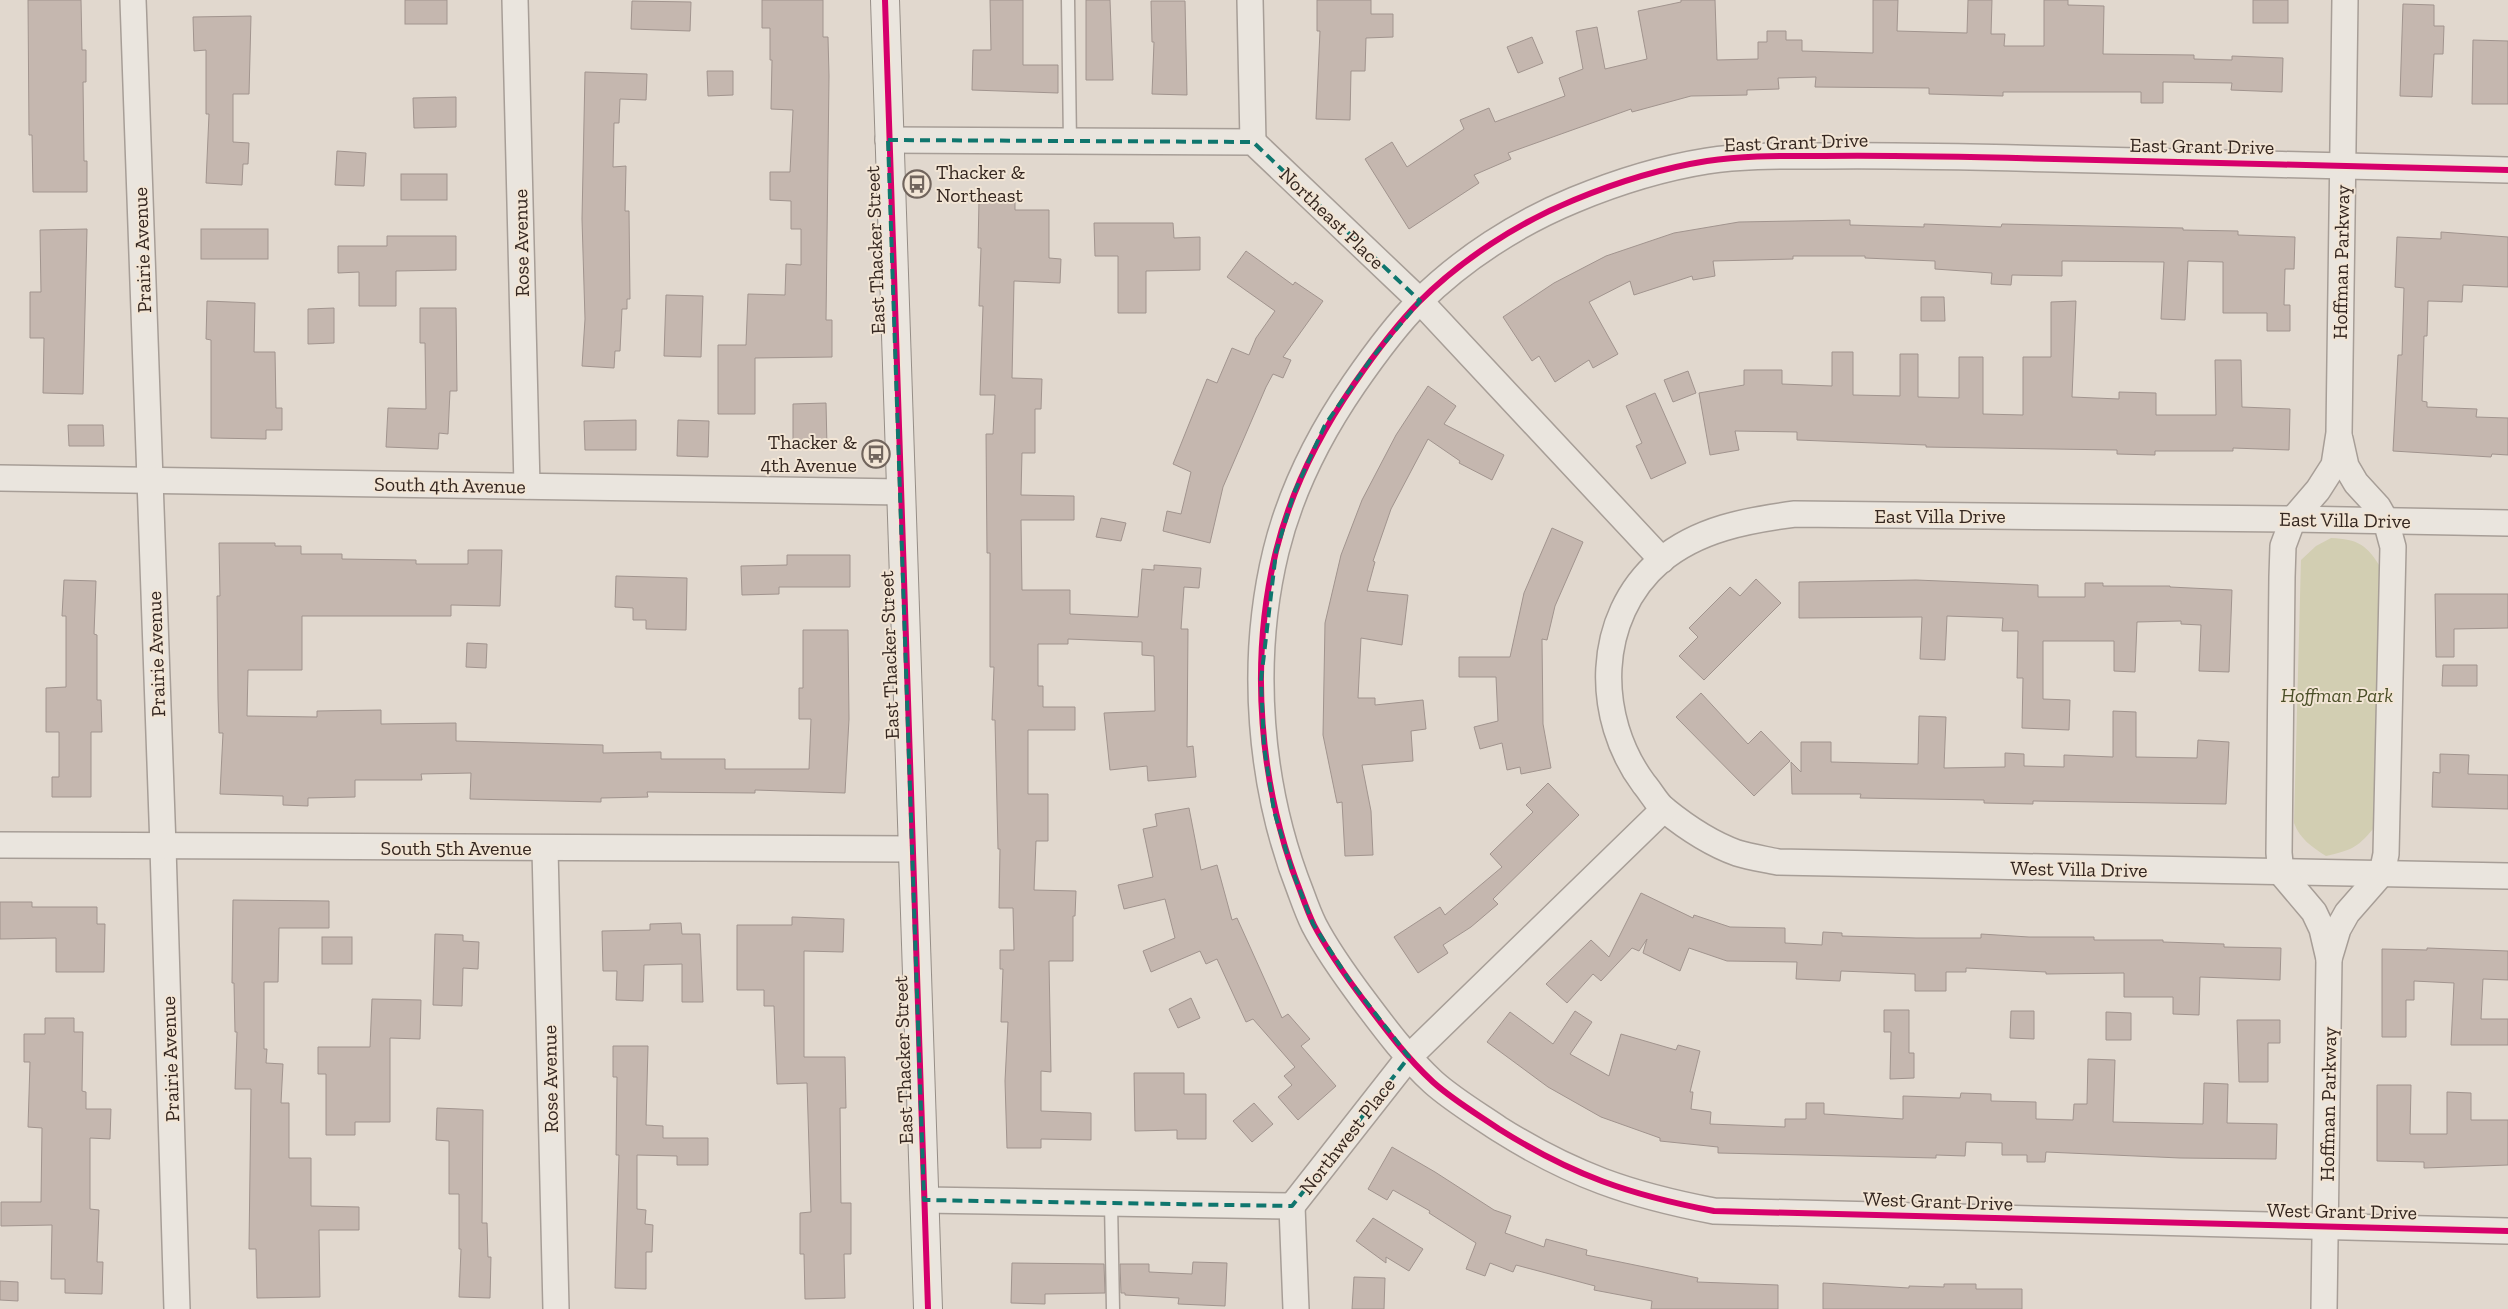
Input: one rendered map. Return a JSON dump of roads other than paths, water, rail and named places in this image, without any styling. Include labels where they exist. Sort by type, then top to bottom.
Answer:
[{"type":"street","name":"Prairie Avenue","points":[[134,0],[177,1309]]},
{"type":"street","name":"Rose Avenue","points":[[515,0],[527,486]]},
{"type":"street","name":"East Thacker Street","points":[[885,0],[888,140],[928,1309]]},
{"type":"street","points":[[888,140],[1070,143],[1253,142],[1250,0]]},
{"type":"street","name":"Hoffman Parkway","points":[[2324,1309],[2329,959],[2322,929],[2314,912],[2282,873],[2279,854],[2282,577],[2283,546],[2293,518],[2318,490],[2334,465],[2339,433],[2345,0]]},
{"type":"street","name":"Northeast Place","points":[[1253,142],[1420,301],[1662,560]]},
{"type":"street","name":"East Grant Drive","points":[[1409,1057],[1362,997],[1313,924],[1295,879],[1274,812],[1264,747],[1261,680],[1267,606],[1276,552],[1294,493],[1325,426],[1372,359],[1420,301],[1464,264],[1508,233],[1573,200],[1650,175],[1705,161],[1755,156],[1905,155],[2508,170]]},
{"type":"street","name":"Hoffman Parkway","points":[[2329,959],[2338,929],[2347,913],[2382,873],[2386,854],[2393,546],[2386,521],[2378,507],[2356,483],[2346,466],[2339,433]]},
{"type":"street","name":"South 4th Avenue","points":[[0,478],[901,492]]},
{"type":"street","name":"East Villa Drive","points":[[1664,809],[1632,768],[1616,726],[1607,681],[1612,637],[1624,609],[1641,580],[1662,560],[1698,537],[1758,518],[1795,514],[2293,518],[2508,523]]},
{"type":"street","name":"Northwest Place","points":[[924,1200],[1292,1206],[1409,1057],[1664,809]]},
{"type":"street","name":"West Villa Drive","points":[[1664,809],[1700,834],[1737,852],[1778,862],[2508,876]]},
{"type":"street","name":"South 5th Avenue","points":[[0,845],[545,849],[912,849]]},
{"type":"street","name":"Rose Avenue","points":[[545,849],[556,1309]]},
{"type":"street","name":"West Grant Drive","points":[[1409,1057],[1434,1083],[1468,1109],[1553,1162],[1609,1186],[1666,1202],[1714,1211],[2326,1228],[2508,1231]]},
{"type":"street","points":[[1292,1206],[1296,1309]]},
{"type":"lane","points":[[1068,0],[1070,143]]},
{"type":"lane","points":[[1111,1203],[1113,1309]]},
{"type":"place","name":"Thacker & Northeast","points":[[917,184]]},
{"type":"place","name":"Thacker & 4th Avenue","points":[[876,454]]},
{"type":"park label","name":"Hoffman Park","points":[[2337,695]]}]
